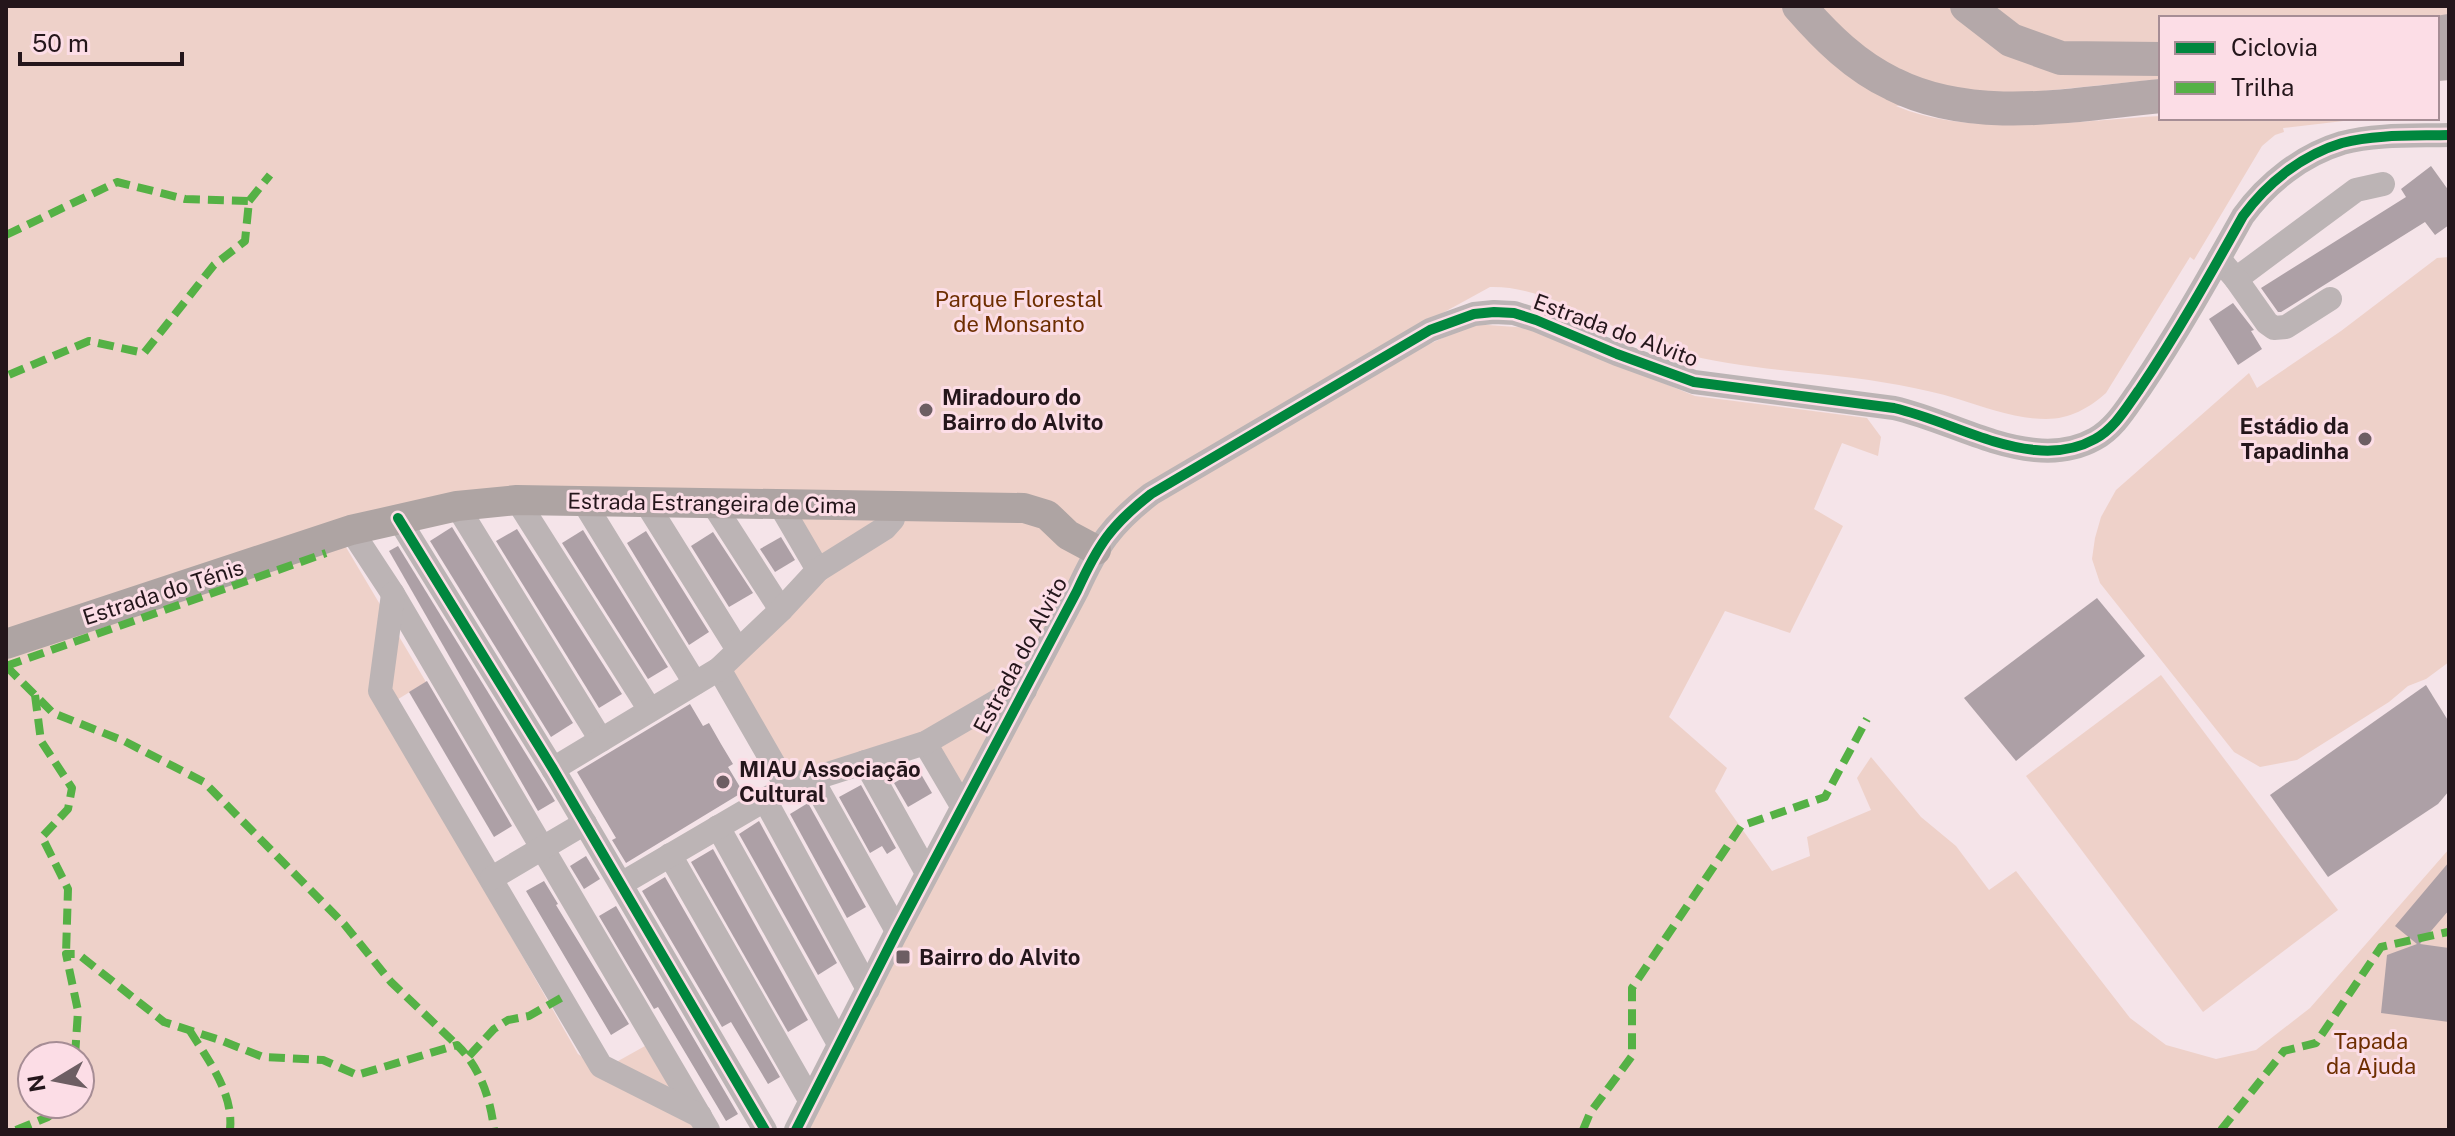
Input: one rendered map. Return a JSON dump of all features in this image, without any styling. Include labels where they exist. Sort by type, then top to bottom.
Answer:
[{"type":"highway","points":[[1799,6],[1825,36],[1858,64],[1894,85],[1927,97],[1975,107],[2034,108],[2159,96]]},
{"type":"highway","points":[[1967,6],[2011,40],[2061,58],[2159,59]]},
{"type":"main road","name":"Estrada Estrangeira de Cima","points":[[320,540],[398,518],[457,506],[517,500],[645,501],[1033,510],[1047,515],[1068,535],[1096,550]]},
{"type":"main road","name":"Estrada do Ténis","points":[[6,644],[320,540]]},
{"type":"street","name":"Estrada do Alvito","points":[[796,1130],[1096,550],[1128,512],[1151,494],[1254,431],[1430,330],[1474,314],[1494,312],[1514,313],[1536,320],[1694,382],[1894,408],[2019,447],[2048,450],[2069,448],[2094,440],[2115,423],[2156,364],[2243,216],[2258,195],[2283,174],[2340,144],[2358,140],[2449,135]]},
{"type":"street","points":[[2236,279],[2356,190],[2383,184]]},
{"type":"street","points":[[2219,259],[2274,328],[2286,327],[2330,299]]},
{"type":"street","points":[[517,500],[650,710]]},
{"type":"street","points":[[583,501],[695,683]]},
{"type":"street","points":[[645,501],[738,650]]},
{"type":"street","points":[[713,504],[781,610]]},
{"type":"street","points":[[780,505],[818,570]]},
{"type":"street","points":[[457,506],[601,740]]},
{"type":"street","points":[[553,769],[719,669],[818,570],[885,528],[893,519],[895,506]]},
{"type":"street","points":[[398,518],[553,769],[765,1130]]},
{"type":"street","points":[[351,530],[393,594],[704,1123]]},
{"type":"street","points":[[393,594],[380,691],[601,1066],[704,1123]]},
{"type":"street","points":[[719,669],[787,787]]},
{"type":"street","points":[[621,884],[787,787],[925,743],[1016,690],[1025,690]]},
{"type":"street","points":[[925,743],[962,806]]},
{"type":"street","points":[[865,762],[927,873]]},
{"type":"street","points":[[812,779],[897,931]]},
{"type":"street","points":[[765,800],[868,989]]},
{"type":"street","points":[[492,878],[585,823]]},
{"type":"street","points":[[718,827],[839,1044]]},
{"type":"street","points":[[670,855],[810,1100]]},
{"type":"green space","name":"Parque Florestal de Monsanto","points":[[6,6],[2449,6],[2449,49],[2439,16],[2159,16],[2159,79],[1896,106],[1926,116],[1991,124],[2159,116],[2159,120],[2352,120],[2283,128],[2284,132],[2262,146],[2194,260],[2190,257],[2106,393],[2071,415],[2046,419],[2024,417],[1899,385],[1704,359],[1655,345],[1537,294],[1490,287],[1368,354],[1418,349],[1474,324],[1529,328],[1695,396],[1867,418],[1881,437],[1878,456],[1842,443],[1814,509],[1843,526],[1790,633],[1725,611],[1669,717],[1727,768],[1715,791],[1772,871],[1810,856],[1807,837],[1871,810],[1857,778],[1871,757],[1921,817],[1956,846],[1989,890],[2016,871],[2130,1018],[2166,1045],[2216,1059],[2256,1050],[2310,1008],[2449,849],[2449,1130],[800,1130],[968,812],[931,750],[791,793],[718,671],[826,572],[792,514],[466,507],[337,532],[426,682],[382,709],[578,1054],[602,1070],[645,1046],[695,1130],[6,1130]]},
{"type":"green space","points":[[2449,257],[2449,662],[2297,760],[2260,767],[2234,752],[2100,583],[2092,559],[2101,517],[2116,490],[2249,373],[2257,388],[2341,331],[2437,258]]},
{"type":"green space","points":[[2161,675],[2338,910],[2203,1012],[2026,776]]},
{"type":"building","points":[[2431,166],[2449,191],[2449,225],[2435,235],[2425,222],[2278,312],[2261,288],[2406,197],[2401,189]]},
{"type":"building","points":[[2233,303],[2254,330],[2251,331],[2262,349],[2238,365],[2209,319]]},
{"type":"building","points":[[452,527],[573,723],[551,737],[430,541]]},
{"type":"building","points":[[517,529],[622,694],[599,708],[496,541]]},
{"type":"building","points":[[583,530],[668,667],[648,679],[562,543]]},
{"type":"building","points":[[646,531],[709,632],[689,645],[627,543]]},
{"type":"building","points":[[713,532],[753,593],[729,607],[691,546]]},
{"type":"building","points":[[781,537],[795,560],[775,572],[760,549]]},
{"type":"building","points":[[398,546],[555,801],[538,811],[389,551]]},
{"type":"building","points":[[2097,598],[2145,656],[2016,761],[1964,698]]},
{"type":"building","points":[[427,681],[512,826],[494,837],[409,692]]},
{"type":"building","points":[[2426,685],[2449,722],[2449,791],[2438,804],[2328,877],[2270,795]]},
{"type":"building","points":[[690,704],[703,726],[709,723],[733,764],[728,767],[743,792],[626,863],[612,840],[616,838],[577,772]]},
{"type":"building","points":[[918,769],[932,793],[908,807],[894,783]]},
{"type":"building","points":[[861,785],[896,848],[887,854],[882,846],[870,853],[839,797]]},
{"type":"building","points":[[808,803],[866,907],[847,918],[790,814]]},
{"type":"building","points":[[759,821],[837,963],[818,975],[739,834]]},
{"type":"building","points":[[713,849],[808,1020],[788,1032],[691,862]]},
{"type":"building","points":[[586,856],[600,879],[584,889],[570,866]]},
{"type":"building","points":[[2449,862],[2449,910],[2420,944],[2449,948],[2449,1022],[2381,1013],[2387,955],[2417,944],[2395,926]]},
{"type":"building","points":[[665,877],[780,1077],[768,1084],[731,1022],[722,1027],[642,891]]},
{"type":"building","points":[[544,881],[629,1024],[611,1035],[526,891]]},
{"type":"building","points":[[616,906],[738,1114],[726,1121],[599,916]]},
{"type":"marked path","points":[[249,201],[270,175]]},
{"type":"marked path","points":[[6,235],[117,182],[185,199],[249,201],[245,241],[214,265],[144,353],[89,341],[6,376]]},
{"type":"marked path","points":[[6,666],[326,553]]},
{"type":"marked path","points":[[6,666],[53,713],[124,741],[204,782],[344,924],[391,982],[457,1045]]},
{"type":"marked path","points":[[35,695],[41,741],[72,788],[68,809],[42,837],[68,889],[66,954]]},
{"type":"marked path","points":[[1583,1130],[1590,1113],[1632,1056],[1632,988],[1741,826],[1825,797],[1867,719]]},
{"type":"marked path","points":[[2221,1130],[2284,1051],[2316,1043],[2381,947],[2448,932]]},
{"type":"marked path","points":[[76,1040],[78,1011],[66,954],[78,954],[164,1022],[263,1057],[323,1060],[357,1075],[457,1045],[472,1063],[483,1084],[494,1130]]},
{"type":"marked path","points":[[469,1056],[494,1029],[508,1020],[529,1016],[561,998]]},
{"type":"marked path","points":[[190,1031],[224,1090],[230,1130]]},
{"type":"marked path","points":[[16,1130],[41,1120]]},
{"type":"cycle path","points":[[796,1130],[1092,561],[1116,526],[1151,494],[1430,330],[1474,314],[1494,312],[1514,313],[1536,320],[1694,382],[1894,408],[2017,447],[2043,451],[2073,447],[2102,434],[2125,411],[2180,326],[2243,216],[2263,192],[2286,172],[2327,148],[2355,140],[2449,135]]},
{"type":"cycle path","points":[[398,518],[553,769],[765,1130]]},
{"type":"place","name":"Miradouro do Bairro do Alvito","points":[[926,410]]},
{"type":"place","name":"Estádio da Tapadinha","points":[[2365,439]]},
{"type":"place","name":"MIAU Associação Cultural","points":[[723,782]]},
{"type":"place","name":"Bairro do Alvito","points":[[903,957]]},
{"type":"park label","name":"Tapada da Ajuda","points":[[2371,1054]]}]
